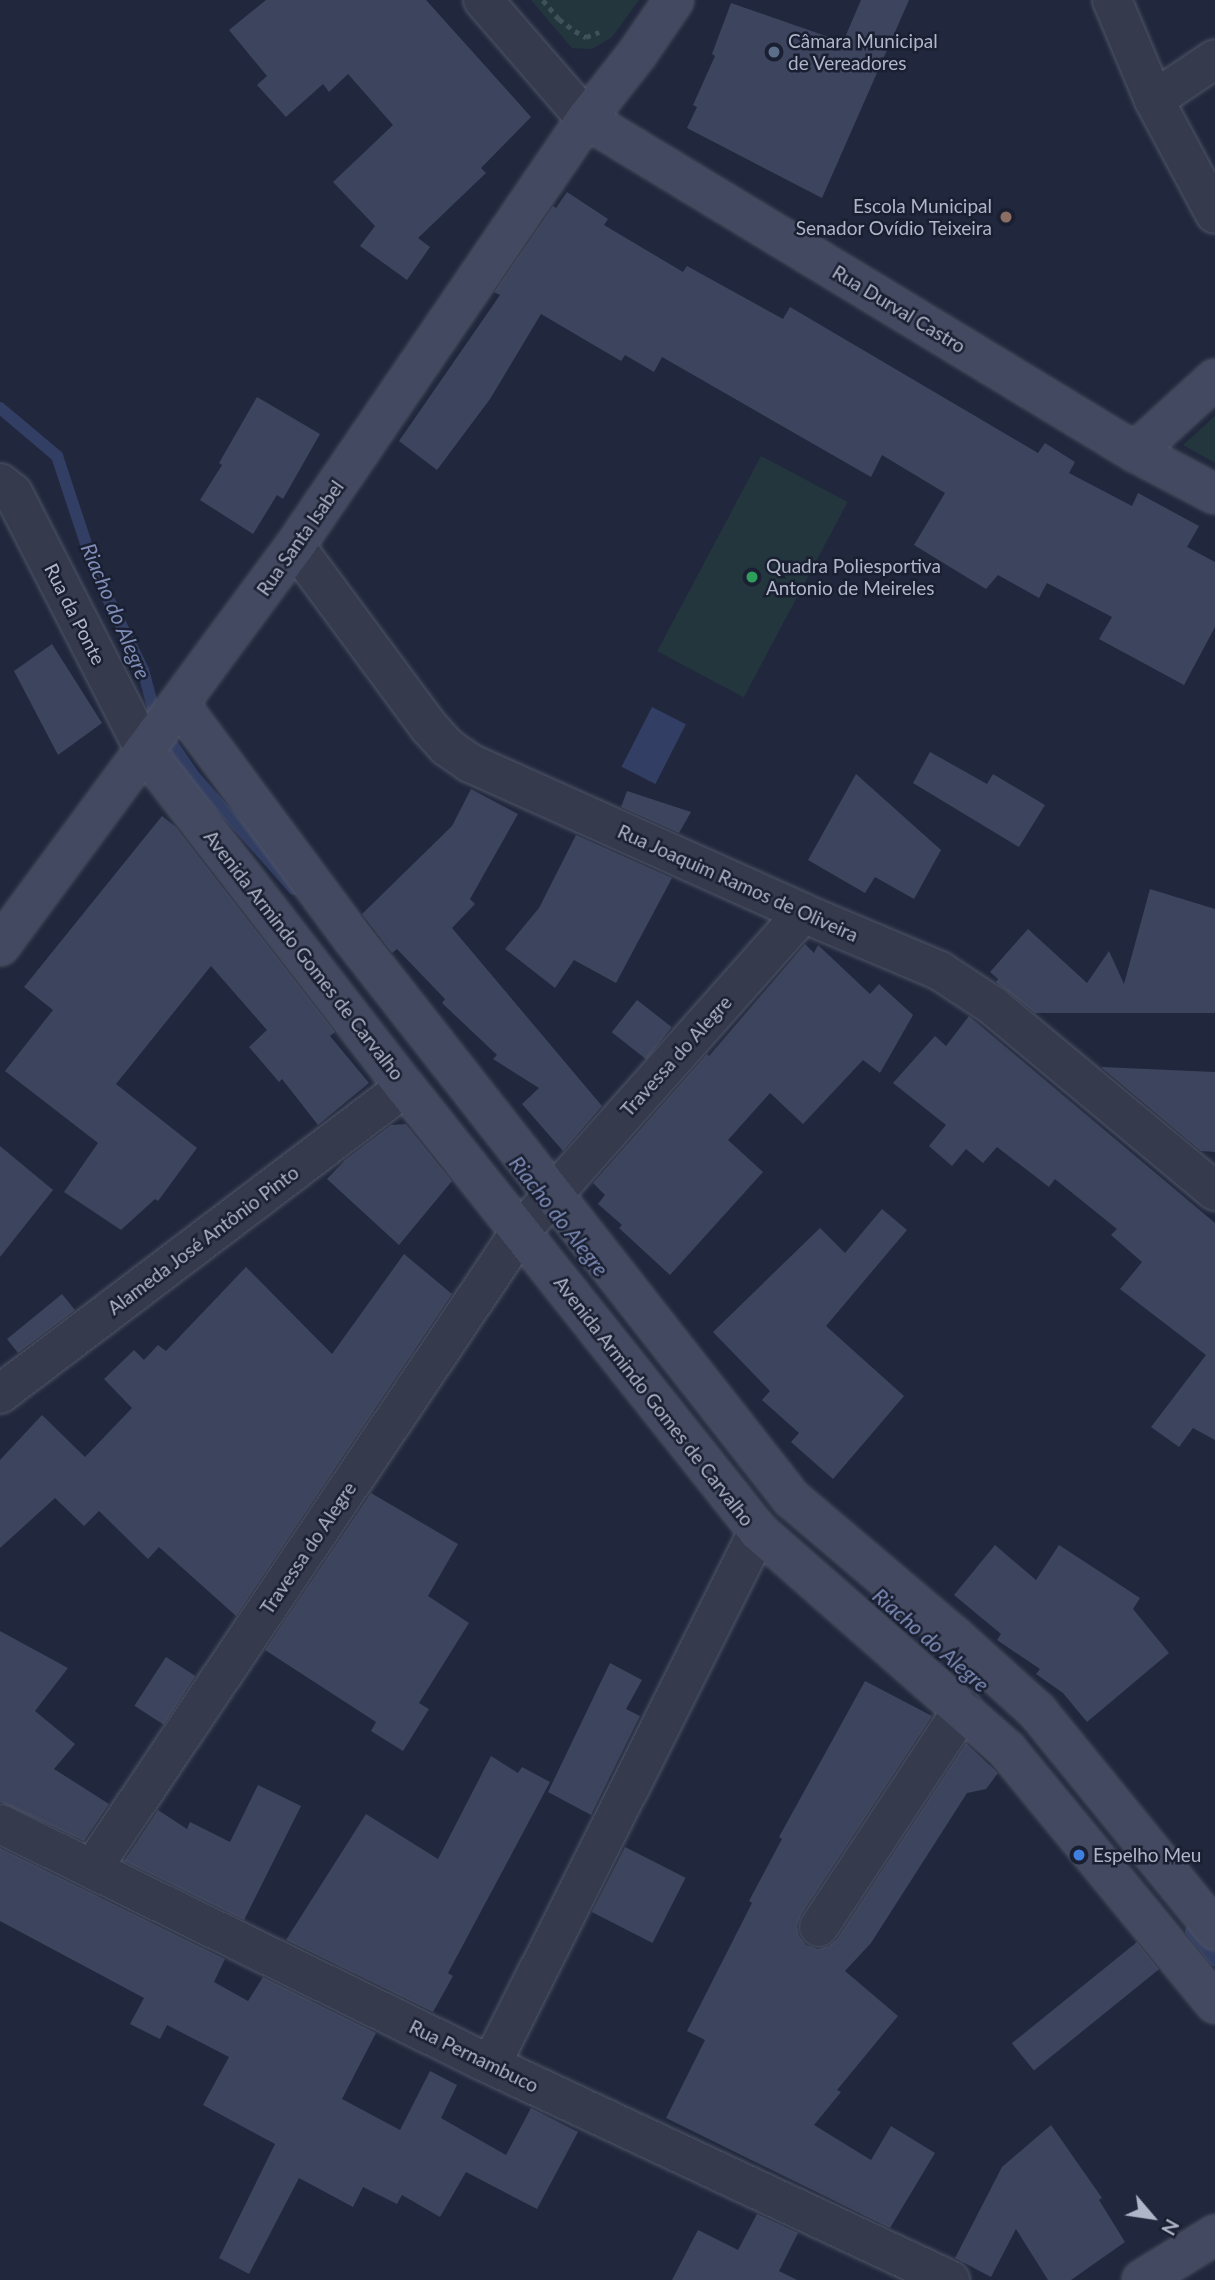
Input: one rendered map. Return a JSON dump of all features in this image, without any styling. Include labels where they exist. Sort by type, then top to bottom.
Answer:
[{"type":"street","points":[[483,0],[586,119]]},
{"type":"street","name":"Rua Santa Isabel","points":[[0,946],[296,546],[586,119],[637,54],[674,0]]},
{"type":"street","points":[[1112,0],[1153,100],[1215,214]]},
{"type":"street","points":[[1153,100],[1215,59]]},
{"type":"street","name":"Rua Durval Castro","points":[[586,119],[1135,453],[1215,494]]},
{"type":"street","points":[[1135,453],[1215,379]]},
{"type":"street","name":"Rua da Ponte","points":[[0,483],[13,493],[145,751]]},
{"type":"street","name":"Rua Joaquim Ramos de Oliveira","points":[[296,546],[429,727],[447,747],[470,763],[803,913],[940,971],[968,988],[1215,1191]]},
{"type":"street","name":"Avenida Armindo Gomes de Carvalho","points":[[178,708],[354,940],[537,1213],[758,1531],[1007,1750],[1215,2003]]},
{"type":"street","name":"Avenida Armindo Gomes de Carvalho","points":[[145,751],[405,1087],[537,1213],[791,1498],[954,1636],[1037,1711],[1215,1930]]},
{"type":"street","name":"Travessa do Alegre","points":[[92,1869],[537,1213],[803,913]]},
{"type":"street","name":"Alameda José Antônio Pinto","points":[[0,1394],[405,1087]]},
{"type":"street","points":[[491,2065],[758,1531]]},
{"type":"street","points":[[819,1927],[963,1709]]},
{"type":"street","name":"Rua Pernambuco","points":[[0,1825],[491,2065],[950,2280]]},
{"type":"street","points":[[1142,2280],[1215,2235]]},
{"type":"path","points":[[543,0],[559,19],[586,37],[596,36],[606,24]]},
{"type":"shaded area","points":[[531,0],[639,0],[612,37],[592,49],[572,48]]},
{"type":"shaded area","points":[[1215,416],[1215,463],[1183,445]]},
{"type":"shaded area","name":"Quadra Poliesportiva Antonio de Meireles","points":[[761,456],[848,502],[744,697],[657,651]]},
{"type":"water","points":[[652,707],[686,724],[655,784],[622,767]]},
{"type":"building","points":[[266,0],[426,0],[531,117],[481,168],[486,173],[418,238],[430,247],[407,280],[360,246],[375,226],[333,182],[393,125],[348,74],[329,92],[323,84],[286,117],[257,85],[267,76],[229,30]]},
{"type":"building","points":[[861,0],[909,0],[822,198],[687,128],[697,107],[693,105],[715,56],[712,54],[731,3],[843,42]]},
{"type":"building","points":[[567,192],[608,219],[604,225],[683,272],[687,266],[783,319],[790,307],[1038,453],[1045,443],[1075,462],[1069,473],[1132,506],[1138,493],[1199,526],[1187,547],[1215,562],[1215,627],[1184,685],[1099,639],[1112,617],[1047,583],[1039,598],[998,575],[986,589],[914,545],[945,493],[882,455],[871,477],[662,357],[654,372],[625,355],[621,361],[541,314],[490,399],[437,470],[399,441],[500,295],[494,292],[553,206],[556,208]]},
{"type":"building","points":[[257,397],[320,434],[283,499],[277,495],[253,534],[200,500],[222,465],[219,463]]},
{"type":"building","points":[[52,644],[102,723],[58,755],[14,671]]},
{"type":"building","points":[[930,752],[987,784],[993,774],[1045,805],[1019,847],[913,783]]},
{"type":"building","points":[[856,774],[941,850],[914,899],[875,877],[865,893],[808,860]]},
{"type":"building","points":[[471,789],[518,814],[470,899],[475,904],[452,928],[602,1106],[563,1151],[522,1104],[539,1088],[493,1059],[497,1055],[442,1003],[445,999],[397,949],[392,953],[362,914],[452,826]]},
{"type":"building","points":[[627,791],[691,812],[679,833],[621,807]]},
{"type":"building","points":[[162,816],[176,827],[335,1032],[330,1036],[369,1083],[318,1125],[282,1079],[279,1082],[249,1047],[267,1030],[211,966],[116,1084],[197,1148],[158,1201],[155,1199],[121,1230],[64,1192],[98,1143],[5,1071],[53,1010],[24,987]]},
{"type":"building","points":[[576,835],[672,878],[616,983],[574,960],[555,988],[505,949],[539,908]]},
{"type":"building","points":[[1150,889],[1215,909],[1215,1013],[1035,1013],[996,982],[998,979],[990,972],[1028,929],[1087,983],[1109,951],[1124,984]]},
{"type":"building","points":[[805,944],[814,953],[818,945],[870,994],[879,984],[913,1015],[880,1073],[863,1060],[803,1124],[770,1093],[728,1140],[763,1172],[670,1275],[619,1228],[622,1225],[598,1204],[605,1195],[593,1183],[707,1054],[709,1056]]},
{"type":"building","points":[[637,1000],[672,1027],[646,1059],[612,1032]]},
{"type":"building","points":[[969,1016],[1215,1223],[1215,1440],[1193,1428],[1179,1447],[1151,1427],[1206,1355],[1120,1289],[1142,1262],[1111,1235],[1117,1229],[1055,1179],[1049,1187],[997,1147],[983,1163],[966,1149],[952,1166],[929,1146],[946,1125],[893,1083],[935,1036],[946,1046]]},
{"type":"building","points":[[1101,1067],[1215,1072],[1215,1152],[1201,1151]]},
{"type":"building","points":[[406,1124],[452,1181],[399,1245],[327,1179],[345,1160],[391,1125]]},
{"type":"building","points":[[0,1146],[53,1190],[0,1257]]},
{"type":"building","points":[[882,1209],[907,1230],[826,1326],[904,1396],[833,1479],[791,1442],[799,1433],[762,1400],[770,1391],[713,1332],[820,1228],[845,1253]]},
{"type":"building","points":[[404,1254],[452,1294],[236,1616],[159,1547],[148,1559],[99,1511],[84,1526],[55,1498],[0,1548],[0,1460],[42,1415],[85,1457],[132,1408],[104,1379],[134,1350],[144,1360],[158,1345],[166,1351],[246,1267],[332,1354]]},
{"type":"building","points":[[62,1294],[75,1310],[18,1353],[7,1339]]},
{"type":"building","points":[[371,1493],[458,1544],[428,1596],[469,1623],[419,1703],[429,1709],[403,1751],[371,1731],[376,1722],[265,1650]]},
{"type":"building","points":[[995,1545],[1036,1580],[1059,1545],[1140,1598],[1133,1609],[1169,1653],[1087,1722],[1063,1693],[1036,1674],[1040,1669],[997,1640],[1001,1634],[954,1595]]},
{"type":"building","points":[[0,1631],[68,1668],[35,1711],[75,1744],[54,1769],[109,1804],[84,1841],[0,1802]]},
{"type":"building","points":[[166,1657],[195,1676],[164,1725],[134,1706]]},
{"type":"building","points":[[610,1663],[642,1680],[626,1709],[640,1716],[591,1815],[548,1792]]},
{"type":"building","points":[[865,1681],[932,1716],[801,1915],[797,1926],[799,1936],[806,1945],[818,1949],[829,1946],[837,1939],[966,1743],[998,1773],[986,1789],[967,1793],[871,1943],[845,1971],[898,2016],[837,2090],[841,2092],[814,2125],[871,2160],[891,2126],[935,2153],[890,2228],[666,2118],[705,2040],[687,2031],[752,1903],[749,1901],[782,1839],[779,1837]]},
{"type":"building","points":[[491,1756],[518,1773],[522,1767],[550,1782],[448,1973],[453,1976],[433,2012],[286,1940],[366,1814],[438,1859]]},
{"type":"building","points":[[258,1785],[301,1806],[244,1920],[124,1861],[158,1810],[187,1829],[190,1822],[230,1842]]},
{"type":"building","points":[[625,1847],[686,1878],[652,1943],[592,1912]]},
{"type":"building","points":[[0,1848],[225,1959],[214,1982],[248,2001],[263,1977],[376,2033],[342,2099],[400,2130],[430,2071],[457,2085],[441,2118],[506,2155],[531,2108],[578,2132],[537,2209],[466,2172],[440,2217],[402,2195],[397,2204],[363,2187],[353,2207],[299,2178],[249,2274],[219,2258],[275,2144],[203,2105],[229,2057],[167,2025],[160,2039],[130,2024],[144,1998],[0,1921]]},
{"type":"building","points":[[1137,1942],[1159,1969],[1034,2071],[1012,2043]]},
{"type":"building","points":[[1051,2125],[1102,2198],[1099,2200],[1125,2242],[1071,2280],[1048,2280],[1016,2229],[991,2277],[955,2258],[1002,2167]]},
{"type":"building","points":[[757,2214],[798,2233],[779,2271],[797,2280],[672,2280],[698,2230],[738,2250]]},
{"type":"waterway","name":"Riacho do Alegre","points":[[0,408],[57,456],[96,574],[143,670],[157,722],[194,776],[294,889]]},
{"type":"waterway","name":"Riacho do Alegre","points":[[1191,1931],[1215,1961]]},
{"type":"place","name":"Câmara Municipal de Vereadores","points":[[774,52]]},
{"type":"place","name":"Escola Municipal Senador Ovídio Teixeira","points":[[1006,217]]},
{"type":"place","name":"Quadra Poliesportiva Antonio de Meireles","points":[[752,577]]},
{"type":"place","name":"Espelho Meu","points":[[1079,1855]]}]
